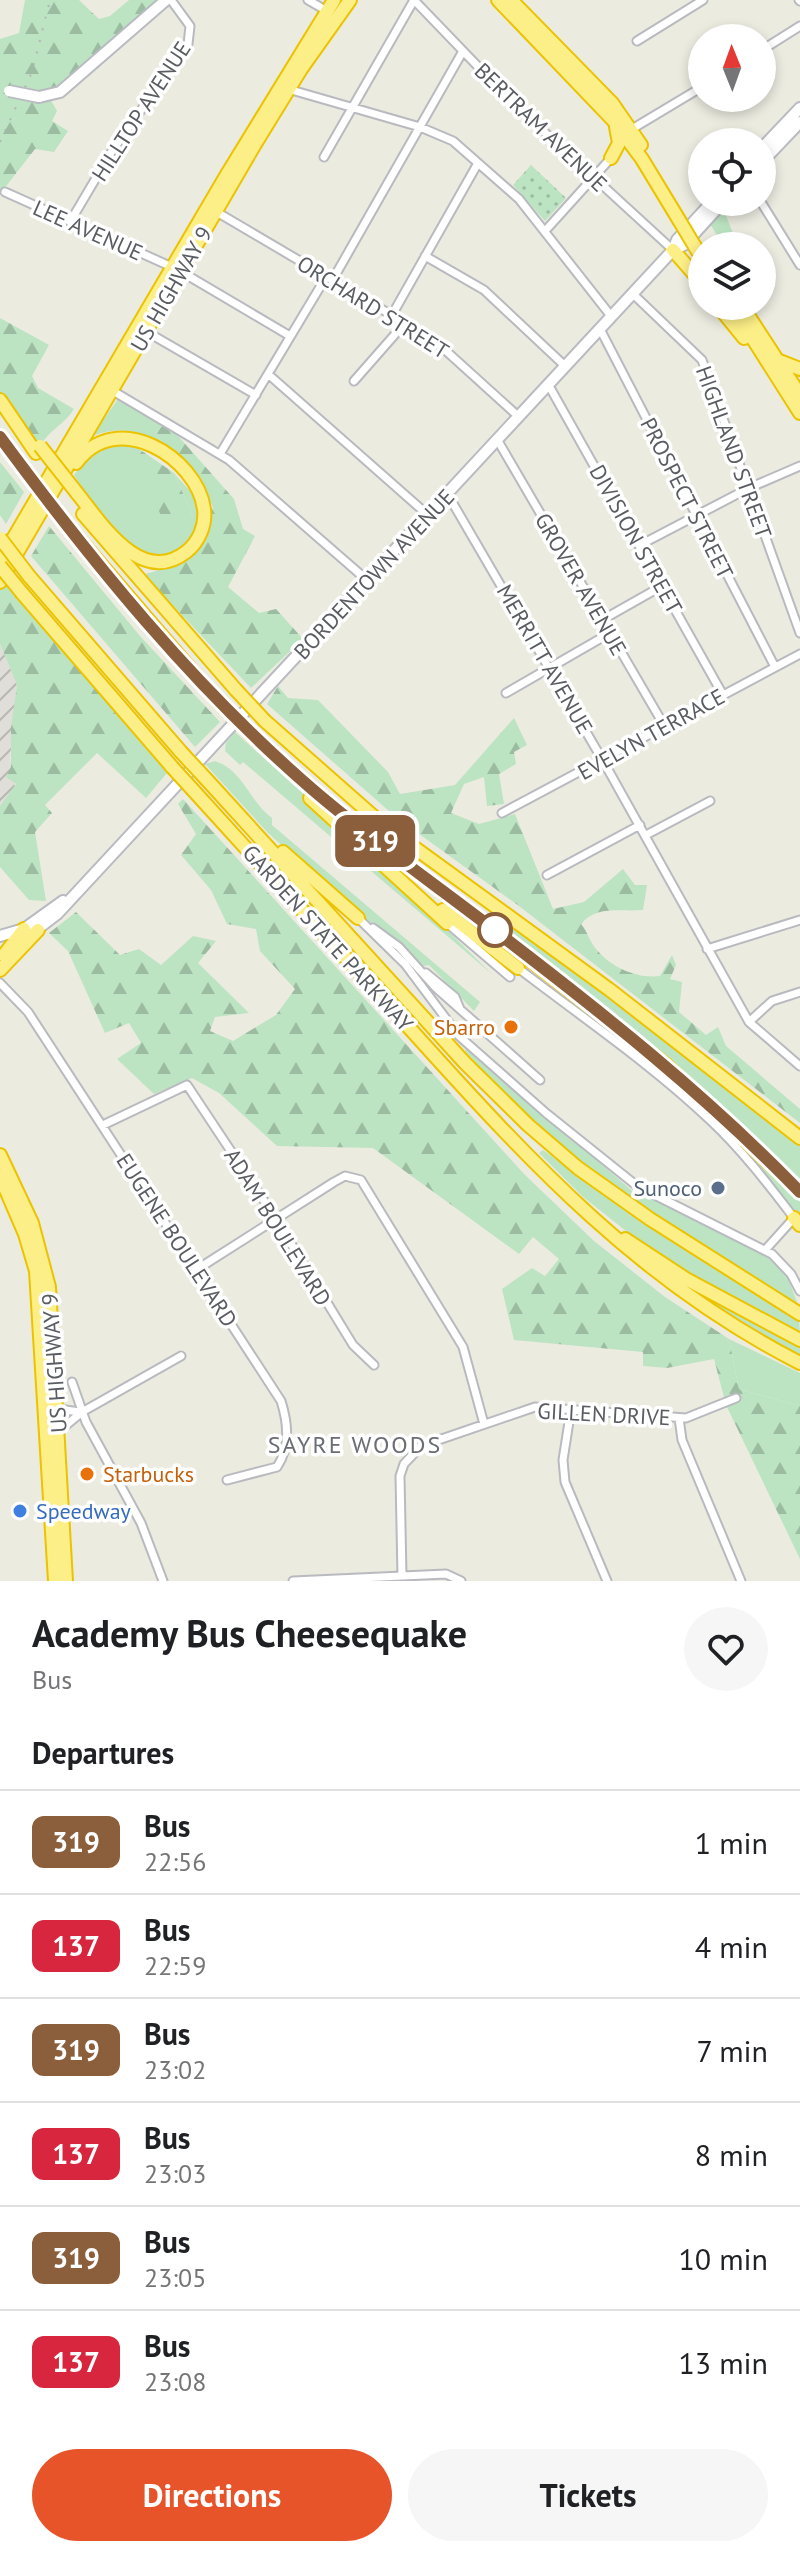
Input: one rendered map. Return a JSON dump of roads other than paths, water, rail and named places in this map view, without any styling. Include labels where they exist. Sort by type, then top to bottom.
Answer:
[{"type":"highway","name":"US HIGHWAY 9","points":[[0,563],[334,0]]},
{"type":"highway","name":"US HIGHWAY 9","points":[[0,582],[147,332],[176,269],[215,211],[288,89],[350,0]]},
{"type":"highway","points":[[498,0],[613,120],[691,232]]},
{"type":"highway","points":[[511,0],[612,103],[632,129],[683,220]]},
{"type":"highway","points":[[611,158],[619,138],[613,120]]},
{"type":"highway","points":[[611,158],[629,154],[642,159]]},
{"type":"highway","points":[[673,250],[688,267]]},
{"type":"highway","points":[[729,320],[776,377]]},
{"type":"highway","points":[[741,320],[800,413]]},
{"type":"highway","points":[[751,320],[800,395]]},
{"type":"highway","points":[[777,360],[800,369]]},
{"type":"highway","points":[[0,400],[142,586],[265,721],[382,824],[610,990],[800,1138]]},
{"type":"highway","points":[[0,437],[67,525],[216,699],[254,737],[353,824],[656,1057],[738,1130],[800,1192]]},
{"type":"highway","points":[[17,552],[45,515],[79,458],[93,445],[114,437],[142,441],[176,464],[201,498],[203,526],[193,547],[179,557],[163,562],[145,561],[126,549],[75,496]]},
{"type":"highway","name":"GARDEN STATE PARKWAY","points":[[0,538],[181,752],[465,1063],[528,1125],[641,1213],[799,1313]]},
{"type":"highway","name":"GARDEN STATE PARKWAY","points":[[0,563],[22,593],[172,767],[500,1128],[571,1201],[656,1273],[729,1322],[800,1363]]},
{"type":"highway","points":[[254,737],[284,773],[447,923]]},
{"type":"highway","points":[[235,811],[358,918]]},
{"type":"highway","points":[[389,870],[514,973]]},
{"type":"highway","points":[[0,960],[24,929]]},
{"type":"highway","points":[[0,970],[38,930]]},
{"type":"highway","points":[[500,1128],[529,1149],[624,1238],[686,1279],[800,1340]]},
{"type":"highway","name":"US HIGHWAY 9","points":[[0,1155],[32,1223],[49,1287],[66,1581]]},
{"type":"highway","name":"US HIGHWAY 9","points":[[0,1176],[25,1234],[36,1271],[55,1581]]},
{"type":"street","points":[[4,91],[39,97],[60,92],[168,0]]},
{"type":"street","name":"HILLTOP AVENUE","points":[[70,222],[112,151],[188,44],[190,26],[168,0]]},
{"type":"street","points":[[308,0],[327,11]]},
{"type":"street","points":[[296,60],[341,0]]},
{"type":"street","points":[[324,157],[414,0]]},
{"type":"street","name":"BERTRAM AVENUE","points":[[414,0],[593,178],[673,250]]},
{"type":"street","points":[[637,41],[703,0]]},
{"type":"street","points":[[776,41],[800,26]]},
{"type":"street","points":[[220,454],[290,336],[329,279],[463,51]]},
{"type":"street","points":[[288,89],[445,135],[519,199],[611,316]]},
{"type":"street","points":[[632,129],[688,95]]},
{"type":"street","points":[[776,147],[796,126],[800,108]]},
{"type":"street","points":[[776,139],[796,126]]},
{"type":"street","points":[[545,231],[611,158]]},
{"type":"street","points":[[392,315],[478,163]]},
{"type":"street","name":"LEE AVENUE","points":[[5,192],[176,269],[290,336]]},
{"type":"street","name":"ORCHARD STREET","points":[[215,211],[440,344],[519,417]]},
{"type":"street","name":"BORDENTOWN AVENUE","points":[[0,944],[38,930],[429,516],[702,216]]},
{"type":"street","points":[[770,216],[800,265]]},
{"type":"street","points":[[425,256],[484,290],[565,366]]},
{"type":"street","name":"HIGHLAND STREET","points":[[633,294],[702,360],[800,633]]},
{"type":"street","points":[[354,381],[405,323]]},
{"type":"street","name":"PROSPECT STREET","points":[[600,329],[775,667]]},
{"type":"street","points":[[147,332],[256,395]]},
{"type":"street","points":[[268,374],[429,516]]},
{"type":"street","name":"DIVISION STREET","points":[[548,384],[723,695]]},
{"type":"street","points":[[113,391],[220,454],[368,581]]},
{"type":"street","name":"GROVER AVENUE","points":[[498,441],[665,727]]},
{"type":"street","points":[[640,545],[749,488],[800,466]]},
{"type":"street","name":"MERRITT AVENUE","points":[[448,495],[646,835]]},
{"type":"street","points":[[602,620],[662,586]]},
{"type":"street","points":[[506,693],[610,633]]},
{"type":"street","name":"EVELYN TERRACE","points":[[502,813],[800,654]]},
{"type":"street","points":[[710,801],[646,835],[749,1022],[800,1066]]},
{"type":"street","points":[[547,875],[640,825]]},
{"type":"street","name":"BORDENTOWN AVENUE","points":[[0,936],[24,929],[71,895]]},
{"type":"street","points":[[358,918],[393,942],[455,997],[460,1011],[540,1080]]},
{"type":"street","points":[[358,918],[405,964],[459,1036],[617,1172],[667,1203],[766,1249],[787,1268],[800,1291]]},
{"type":"street","points":[[707,949],[800,920]]},
{"type":"street","points":[[447,923],[514,973],[596,1026],[709,1119],[754,1167],[797,1222],[766,1249]]},
{"type":"street","name":"EUGENE BOULEVARD","points":[[0,983],[28,1012],[281,1401],[286,1416],[286,1454],[277,1467],[227,1480]]},
{"type":"street","points":[[749,1022],[772,1001],[800,992]]},
{"type":"street","name":"ADAM BOULEVARD","points":[[103,1125],[187,1085],[276,1219],[353,1345],[374,1365]]},
{"type":"street","points":[[196,1270],[338,1180],[352,1176],[361,1180],[463,1347],[484,1424]]},
{"type":"street","points":[[59,1431],[82,1412],[181,1356]]},
{"type":"street","points":[[72,1382],[82,1412],[133,1504],[163,1581]]},
{"type":"street","name":"GILLEN DRIVE","points":[[402,1576],[400,1476],[404,1464],[421,1446],[535,1407],[679,1418],[736,1398]]},
{"type":"street","points":[[58,1409],[82,1412]]},
{"type":"street","points":[[571,1409],[563,1460],[565,1482],[607,1581]]},
{"type":"street","points":[[679,1418],[682,1440],[741,1581]]},
{"type":"street","points":[[293,1581],[446,1574],[461,1581]]},
{"type":"railway","points":[[0,142],[32,72],[50,0]]},
{"type":"place","name":"Sbarro","points":[[511,1027]]},
{"type":"place","name":"Sunoco","points":[[718,1188]]},
{"type":"place","name":"Starbucks","points":[[87,1474]]},
{"type":"place","name":"Speedway","points":[[20,1511]]},
{"type":"district","name":"SAYRE WOODS","points":[[355,1444]]}]
